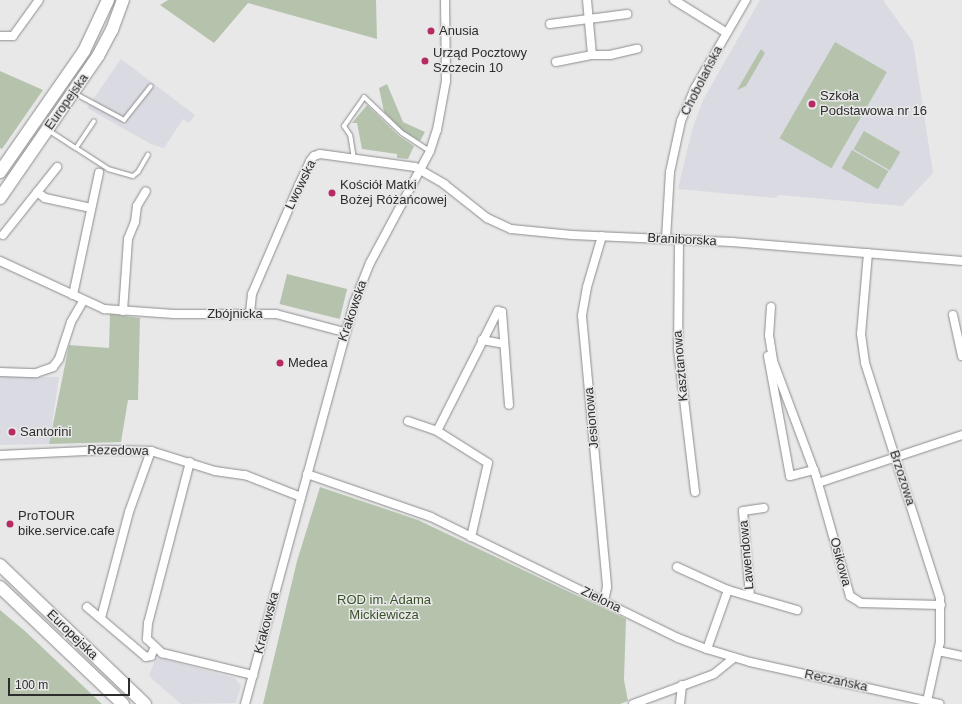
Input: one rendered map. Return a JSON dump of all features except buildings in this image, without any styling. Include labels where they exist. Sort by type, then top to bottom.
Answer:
[{"type":"main road","name":"Europejska","points":[[0,172],[84,51],[108,0]]},
{"type":"main road","name":"Europejska","points":[[0,198],[74,92],[105,43],[123,0]]},
{"type":"main road","name":"Europejska","points":[[0,565],[145,704]]},
{"type":"main road","name":"Europejska","points":[[0,587],[123,704]]},
{"type":"street","points":[[0,36],[13,36],[39,0]]},
{"type":"street","name":"Krakowska","points":[[245,702],[344,332],[370,263],[430,151],[439,125],[445,92],[445,0]]},
{"type":"street","points":[[586,0],[592,55]]},
{"type":"street","points":[[674,0],[727,33]]},
{"type":"street","name":"Chobolańska","points":[[666,238],[670,172],[679,130],[695,88],[746,0]]},
{"type":"street","points":[[550,24],[627,14]]},
{"type":"street","points":[[556,62],[592,55],[610,55],[637,49]]},
{"type":"street","name":"Lwowska","points":[[250,313],[252,294],[314,156],[320,154],[409,166],[420,169]]},
{"type":"street","points":[[4,235],[57,167]]},
{"type":"street","name":"Braniborska","points":[[420,169],[500,226],[542,233],[666,238],[962,261]]},
{"type":"street","points":[[73,295],[99,172]]},
{"type":"street","points":[[123,311],[128,238],[135,222],[137,206],[146,191]]},
{"type":"street","points":[[37,192],[45,198],[91,208]]},
{"type":"street","name":"Jesionowa","points":[[602,236],[587,287],[582,316],[608,586],[604,601]]},
{"type":"street","name":"Kasztanowa","points":[[679,239],[678,349],[695,492]]},
{"type":"street","name":"Brzozowa","points":[[868,253],[862,326],[863,350],[867,373],[938,586],[941,605],[938,651],[926,701]]},
{"type":"street","name":"Zbójnicka","points":[[0,261],[83,301],[104,309],[123,311],[276,314],[344,332]]},
{"type":"street","points":[[0,372],[42,372],[53,367],[59,359],[71,322],[83,301]]},
{"type":"street","name":"Osikowa","points":[[771,307],[768,361],[774,399],[790,476],[814,470]]},
{"type":"street","points":[[437,431],[494,314],[500,310],[509,405]]},
{"type":"street","points":[[953,314],[962,356]]},
{"type":"street","name":"Osikowa","points":[[769,335],[773,361],[814,470],[848,592],[853,599],[861,603],[941,605]]},
{"type":"street","points":[[482,340],[504,344]]},
{"type":"street","points":[[774,399],[786,397]]},
{"type":"street","points":[[408,421],[437,431],[488,464],[471,537]]},
{"type":"street","points":[[818,483],[962,435]]},
{"type":"street","name":"Rezedowa","points":[[0,455],[107,450],[151,451],[225,474],[245,475],[301,497]]},
{"type":"street","points":[[101,618],[129,512],[151,451]]},
{"type":"street","points":[[190,462],[147,631],[147,639],[154,648],[162,653],[253,676]]},
{"type":"street","name":"Zielona","points":[[307,474],[404,506],[707,649],[734,658]]},
{"type":"street","name":"Lawendowa","points":[[750,596],[743,511],[764,508]]},
{"type":"street","name":"Lawendowa","points":[[678,567],[728,590],[797,610]]},
{"type":"street","name":"Lawendowa","points":[[707,649],[728,590]]},
{"type":"street","points":[[87,606],[146,657],[152,656],[154,648]]},
{"type":"street","points":[[938,651],[962,656]]},
{"type":"street","points":[[633,704],[714,674],[734,658]]},
{"type":"street","name":"Reczańska","points":[[734,658],[939,704]]},
{"type":"street","points":[[680,704],[682,685]]},
{"type":"lane","points":[[74,92],[124,120],[152,86]]},
{"type":"lane","points":[[354,159],[350,134],[344,126],[364,97],[402,133],[430,151]]},
{"type":"lane","points":[[76,148],[94,121]]},
{"type":"lane","points":[[47,130],[108,169],[133,176],[138,172],[148,156]]},
{"type":"shaded area","name":"Szkoła Podstawowa nr 16","points":[[760,0],[883,0],[913,42],[933,173],[902,206],[779,195],[776,198],[678,189],[692,130],[703,100]]},
{"type":"shaded area","points":[[121,59],[195,115],[189,123],[183,119],[164,148],[151,144],[87,108]]},
{"type":"shaded area","points":[[0,376],[59,377],[49,444],[0,445]]},
{"type":"shaded area","points":[[156,657],[235,678],[241,686],[236,703],[181,704],[149,676]]},
{"type":"green space","points":[[168,0],[376,0],[377,39],[248,3],[214,43],[160,5]]},
{"type":"green space","points":[[835,42],[887,72],[831,168],[780,138]]},
{"type":"green space","points":[[761,49],[765,53],[746,86],[737,90]]},
{"type":"green space","points":[[0,71],[43,90],[2,149],[0,148]]},
{"type":"green space","points":[[387,84],[403,122],[425,132],[420,141],[403,131],[384,112],[379,88]]},
{"type":"green space","points":[[367,105],[399,136],[414,146],[408,159],[397,158],[397,154],[362,149],[357,123],[352,123]]},
{"type":"green space","points":[[864,131],[900,152],[890,170],[854,149]]},
{"type":"green space","points":[[852,150],[888,171],[878,189],[842,168]]},
{"type":"green space","points":[[287,274],[347,289],[340,319],[280,304]]},
{"type":"green space","points":[[110,314],[140,318],[138,400],[128,400],[121,442],[49,444],[69,345],[109,348]]},
{"type":"green space","name":"ROD im. Adama Mickiewicza","points":[[320,487],[418,520],[626,619],[624,680],[628,701],[620,704],[263,704],[297,561]]},
{"type":"green space","points":[[0,610],[26,632],[102,704],[0,704]]},
{"type":"place","name":"Anusia","points":[[431,31]]},
{"type":"place","name":"Urząd Pocztowy Szczecin 10","points":[[425,61]]},
{"type":"place","name":"Szkoła Podstawowa nr 16","points":[[812,104]]},
{"type":"place","name":"Kościół Matki Bożej Różańcowej","points":[[332,193]]},
{"type":"place","name":"Medea","points":[[280,363]]},
{"type":"place","name":"Santorini","points":[[12,432]]},
{"type":"place","name":"ProTOUR bike.service.cafe","points":[[10,524]]}]
